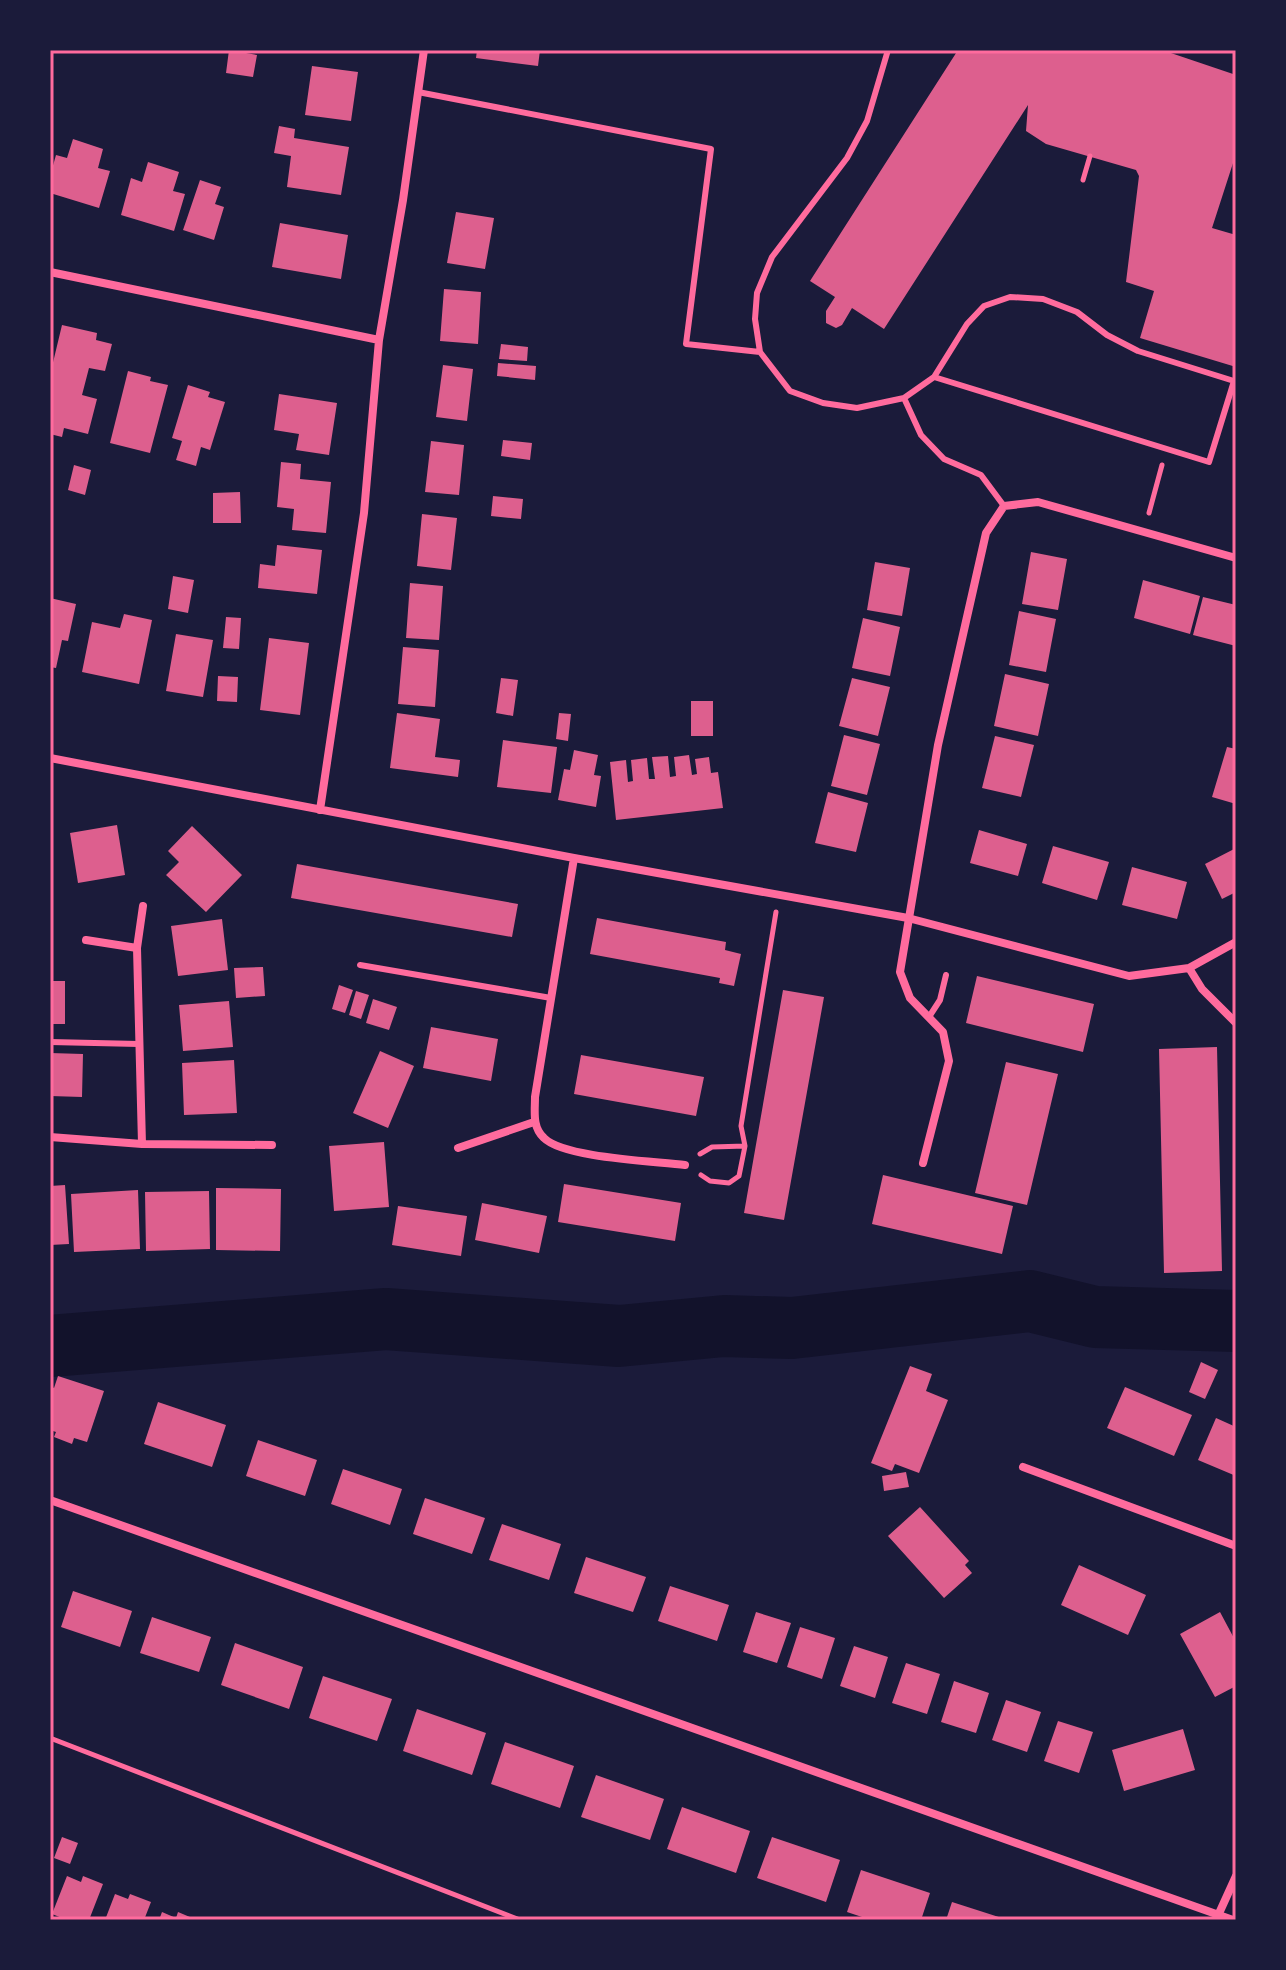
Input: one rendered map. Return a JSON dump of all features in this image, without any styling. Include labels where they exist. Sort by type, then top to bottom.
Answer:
[{"type":"street","points":[[320,810],[364,513],[379,340],[424,50]]},
{"type":"street","points":[[50,272],[379,340]]},
{"type":"street","points":[[923,1163],[949,1061],[943,1032],[910,998],[900,972],[938,745],[986,533],[1004,506],[1038,502],[1236,558]]},
{"type":"street","points":[[50,758],[908,918],[1129,976],[1189,968],[1236,942]]},
{"type":"street","points":[[574,858],[535,1097],[534,1122],[544,1139],[571,1152],[685,1165]]},
{"type":"street","points":[[142,1144],[137,948],[143,906]]},
{"type":"street","points":[[86,940],[137,948]]},
{"type":"street","points":[[1189,968],[1202,989],[1236,1023]]},
{"type":"street","points":[[458,1148],[534,1122]]},
{"type":"street","points":[[50,1137],[142,1144],[272,1145]]},
{"type":"street","points":[[1023,1467],[1236,1546]]},
{"type":"street","points":[[50,1500],[1217,1917],[1233,1920]]},
{"type":"street","points":[[1217,1917],[1236,1876]]},
{"type":"lane","points":[[888,50],[867,121],[847,158],[772,257],[757,293],[755,319],[760,352],[790,391],[823,403],[857,408],[904,398],[934,377],[967,324],[984,306],[1010,297],[1043,299],[1077,312],[1107,335],[1138,351],[1234,381],[1209,462],[934,377]]},
{"type":"lane","points":[[418,92],[711,149],[686,344],[760,352]]},
{"type":"lane","points":[[904,398],[921,435],[944,459],[981,475],[1004,506]]},
{"type":"lane","points":[[360,965],[551,998]]},
{"type":"lane","points":[[929,1017],[940,1000],[946,975]]},
{"type":"lane","points":[[50,1042],[139,1044]]},
{"type":"path","points":[[1083,180],[1090,156]]},
{"type":"path","points":[[1144,532],[1166,449]]},
{"type":"path","points":[[745,1146],[712,1147],[685,1165],[710,1181],[729,1183],[739,1176],[745,1146],[741,1126],[779,895]]},
{"type":"path","points":[[50,1738],[520,1920]]},
{"type":"building","points":[[229,50],[257,55],[253,77],[226,73]]},
{"type":"building","points":[[477,50],[540,50],[538,66],[476,58]]},
{"type":"building","points":[[958,50],[1162,50],[1236,75],[1236,160],[1212,228],[1236,235],[1236,367],[1140,338],[1154,291],[1126,282],[1139,176],[1136,170],[1046,144],[1026,131],[1028,105],[884,329],[852,308],[842,325],[836,328],[826,323],[826,311],[835,297],[810,281]]},
{"type":"building","points":[[312,66],[358,72],[351,121],[305,115]]},
{"type":"building","points":[[279,126],[295,129],[294,138],[349,147],[341,195],[287,187],[291,156],[274,153]]},
{"type":"building","points":[[73,139],[103,149],[98,168],[110,171],[99,208],[50,193],[50,176],[56,155],[67,158]]},
{"type":"building","points":[[148,162],[179,172],[173,191],[185,194],[174,231],[121,215],[131,178],[142,182]]},
{"type":"building","points":[[200,180],[221,187],[215,204],[224,207],[214,240],[183,230]]},
{"type":"building","points":[[456,212],[494,218],[485,269],[447,263]]},
{"type":"building","points":[[280,223],[348,235],[341,279],[272,267]]},
{"type":"building","points":[[444,289],[481,292],[478,344],[440,341]]},
{"type":"building","points":[[62,325],[97,333],[96,340],[112,344],[105,371],[89,368],[82,395],[97,399],[88,434],[64,428],[62,437],[50,434],[50,375]]},
{"type":"building","points":[[501,344],[528,347],[527,361],[499,359]]},
{"type":"building","points":[[498,363],[536,366],[535,380],[497,376]]},
{"type":"building","points":[[443,365],[473,369],[467,421],[436,417]]},
{"type":"building","points":[[128,371],[168,385],[150,453],[110,443]]},
{"type":"building","points":[[188,385],[210,392],[208,397],[225,402],[210,450],[201,447],[196,466],[176,460],[182,441],[172,438]]},
{"type":"building","points":[[279,394],[337,403],[329,455],[296,450],[299,434],[274,430]]},
{"type":"building","points":[[503,440],[532,443],[530,460],[501,456]]},
{"type":"building","points":[[431,441],[464,445],[459,495],[425,492]]},
{"type":"building","points":[[281,462],[301,464],[300,479],[331,482],[326,533],[292,530],[294,509],[277,507]]},
{"type":"building","points":[[74,465],[91,470],[85,495],[68,490]]},
{"type":"building","points":[[240,492],[241,523],[213,523],[213,493]]},
{"type":"building","points":[[493,496],[523,499],[521,519],[491,516]]},
{"type":"building","points":[[422,514],[457,518],[451,570],[417,566]]},
{"type":"building","points":[[277,545],[322,550],[317,594],[258,588],[260,564],[275,566]]},
{"type":"building","points":[[1031,552],[1067,559],[1058,610],[1022,604]]},
{"type":"building","points":[[875,562],[910,568],[902,616],[867,610]]},
{"type":"building","points":[[173,576],[194,580],[188,613],[168,609]]},
{"type":"building","points":[[1143,580],[1200,596],[1190,634],[1134,618]]},
{"type":"building","points":[[410,583],[443,586],[439,640],[406,638]]},
{"type":"building","points":[[1203,597],[1236,605],[1236,646],[1193,635]]},
{"type":"building","points":[[50,598],[76,604],[68,641],[62,640],[56,668],[50,667]]},
{"type":"building","points":[[1019,611],[1056,619],[1046,672],[1009,665]]},
{"type":"building","points":[[124,614],[152,620],[139,684],[82,672],[92,622],[120,628]]},
{"type":"building","points":[[226,617],[241,618],[239,649],[223,648]]},
{"type":"building","points":[[863,618],[900,627],[890,676],[852,668]]},
{"type":"building","points":[[176,634],[213,640],[203,697],[166,691]]},
{"type":"building","points":[[269,638],[309,643],[300,715],[260,710]]},
{"type":"building","points":[[403,647],[439,650],[435,707],[398,704]]},
{"type":"building","points":[[1005,674],[1049,684],[1038,736],[994,726]]},
{"type":"building","points":[[218,676],[238,677],[237,702],[217,701]]},
{"type":"building","points":[[501,678],[518,680],[513,716],[496,713]]},
{"type":"building","points":[[852,678],[890,687],[878,736],[839,726]]},
{"type":"building","points":[[691,701],[713,701],[713,736],[691,736]]},
{"type":"building","points":[[397,713],[440,719],[435,757],[460,760],[458,777],[390,768]]},
{"type":"building","points":[[559,713],[571,714],[568,741],[556,739]]},
{"type":"building","points":[[844,735],[880,744],[867,795],[831,786]]},
{"type":"building","points":[[995,736],[1034,745],[1021,797],[982,788]]},
{"type":"building","points":[[503,740],[557,747],[551,793],[497,787]]},
{"type":"building","points":[[1227,747],[1236,749],[1236,804],[1212,797]]},
{"type":"building","points":[[574,750],[598,755],[594,775],[601,776],[596,807],[558,800],[564,769],[570,770]]},
{"type":"building","points":[[689,755],[692,775],[697,774],[695,759],[709,757],[711,773],[718,772],[723,808],[616,820],[610,762],[626,760],[628,782],[633,781],[631,760],[647,758],[649,779],[655,779],[652,757],[668,756],[670,777],[676,776],[674,757]]},
{"type":"building","points":[[828,792],[868,803],[856,852],[815,843]]},
{"type":"building","points":[[117,825],[125,875],[78,883],[70,833]]},
{"type":"building","points":[[192,826],[242,875],[206,912],[166,875],[179,862],[168,851]]},
{"type":"building","points":[[979,830],[1027,844],[1018,876],[970,863]]},
{"type":"building","points":[[1053,846],[1109,862],[1097,900],[1042,883]]},
{"type":"building","points":[[1236,848],[1236,892],[1222,899],[1205,864]]},
{"type":"building","points":[[297,864],[518,904],[512,937],[291,898]]},
{"type":"building","points":[[1132,867],[1187,882],[1177,919],[1122,905]]},
{"type":"building","points":[[597,918],[726,942],[725,950],[741,954],[734,986],[719,983],[720,978],[590,954]]},
{"type":"building","points":[[222,919],[228,970],[178,976],[171,926]]},
{"type":"building","points":[[263,967],[265,996],[236,998],[234,968]]},
{"type":"building","points":[[977,976],[1094,1004],[1083,1052],[966,1023]]},
{"type":"building","points":[[50,981],[65,981],[65,1024],[50,1024]]},
{"type":"building","points":[[339,985],[353,990],[345,1013],[332,1009]]},
{"type":"building","points":[[783,990],[824,997],[784,1220],[744,1213]]},
{"type":"building","points":[[356,991],[369,995],[361,1019],[349,1015]]},
{"type":"building","points":[[373,999],[397,1007],[389,1030],[366,1023]]},
{"type":"building","points":[[229,1001],[233,1047],[183,1051],[179,1005]]},
{"type":"building","points":[[431,1027],[498,1039],[491,1081],[423,1068]]},
{"type":"building","points":[[1217,1047],[1222,1271],[1164,1273],[1159,1049]]},
{"type":"building","points":[[380,1051],[414,1066],[388,1128],[353,1113]]},
{"type":"building","points":[[50,1053],[83,1054],[82,1097],[50,1096]]},
{"type":"building","points":[[581,1055],[704,1077],[696,1116],[574,1094]]},
{"type":"building","points":[[234,1060],[237,1113],[184,1115],[182,1063]]},
{"type":"building","points":[[1006,1062],[1058,1074],[1027,1205],[975,1193]]},
{"type":"building","points":[[384,1142],[389,1207],[334,1211],[329,1146]]},
{"type":"building","points":[[883,1175],[1013,1206],[1002,1254],[872,1224]]},
{"type":"building","points":[[564,1184],[681,1203],[675,1241],[558,1222]]},
{"type":"building","points":[[65,1185],[69,1244],[50,1245],[50,1186]]},
{"type":"building","points":[[216,1188],[281,1189],[280,1251],[216,1250]]},
{"type":"building","points":[[138,1190],[140,1249],[74,1252],[71,1194]]},
{"type":"building","points":[[209,1191],[210,1249],[146,1251],[145,1192]]},
{"type":"building","points":[[482,1203],[547,1216],[539,1253],[475,1240]]},
{"type":"building","points":[[398,1206],[467,1216],[461,1256],[392,1245]]},
{"type":"building","points":[[1201,1362],[1218,1370],[1205,1399],[1189,1392]]},
{"type":"building","points":[[910,1366],[932,1374],[926,1391],[948,1400],[919,1473],[895,1464],[892,1471],[871,1463]]},
{"type":"building","points":[[58,1376],[104,1391],[87,1442],[74,1438],[72,1444],[54,1437],[56,1432],[50,1430],[50,1386],[54,1388]]},
{"type":"building","points":[[1125,1387],[1192,1415],[1174,1456],[1107,1428]]},
{"type":"building","points":[[158,1402],[226,1425],[212,1467],[144,1444]]},
{"type":"building","points":[[1216,1418],[1236,1427],[1236,1476],[1198,1460]]},
{"type":"building","points":[[258,1440],[317,1460],[305,1496],[246,1476]]},
{"type":"building","points":[[343,1469],[402,1489],[390,1525],[331,1504]]},
{"type":"building","points":[[906,1472],[909,1487],[884,1491],[882,1476]]},
{"type":"building","points":[[425,1498],[485,1518],[472,1554],[413,1534]]},
{"type":"building","points":[[920,1507],[969,1561],[965,1565],[972,1573],[944,1598],[888,1536]]},
{"type":"building","points":[[502,1524],[561,1544],[549,1580],[489,1560]]},
{"type":"building","points":[[586,1557],[646,1577],[633,1612],[574,1593]]},
{"type":"building","points":[[1079,1565],[1146,1595],[1128,1635],[1061,1605]]},
{"type":"building","points":[[670,1586],[729,1605],[717,1641],[658,1621]]},
{"type":"building","points":[[73,1591],[132,1611],[120,1647],[61,1627]]},
{"type":"building","points":[[756,1612],[791,1623],[777,1663],[743,1652]]},
{"type":"building","points":[[1220,1612],[1236,1642],[1236,1686],[1215,1697],[1180,1634]]},
{"type":"building","points":[[152,1617],[211,1637],[199,1672],[140,1653]]},
{"type":"building","points":[[800,1627],[835,1638],[822,1679],[787,1667]]},
{"type":"building","points":[[235,1643],[303,1667],[289,1709],[221,1685]]},
{"type":"building","points":[[854,1646],[888,1657],[875,1698],[840,1686]]},
{"type":"building","points":[[906,1663],[940,1674],[927,1714],[892,1703]]},
{"type":"building","points":[[323,1676],[392,1699],[377,1741],[309,1718]]},
{"type":"building","points":[[954,1681],[989,1693],[976,1733],[941,1722]]},
{"type":"building","points":[[1006,1700],[1041,1712],[1027,1752],[992,1740]]},
{"type":"building","points":[[417,1709],[486,1733],[472,1775],[403,1751]]},
{"type":"building","points":[[1058,1721],[1093,1732],[1079,1773],[1044,1761]]},
{"type":"building","points":[[1183,1729],[1195,1770],[1124,1791],[1112,1750]]},
{"type":"building","points":[[505,1742],[574,1766],[560,1808],[491,1784]]},
{"type":"building","points":[[596,1775],[664,1799],[650,1840],[581,1817]]},
{"type":"building","points":[[682,1807],[750,1831],[736,1873],[667,1849]]},
{"type":"building","points":[[62,1837],[78,1843],[70,1864],[54,1858]]},
{"type":"building","points":[[772,1837],[840,1860],[826,1902],[757,1878]]},
{"type":"building","points":[[861,1870],[930,1893],[921,1920],[871,1920],[847,1912]]},
{"type":"building","points":[[67,1876],[81,1882],[83,1876],[103,1884],[89,1920],[67,1920],[52,1914]]},
{"type":"building","points":[[115,1894],[128,1899],[130,1894],[151,1902],[144,1920],[105,1920]]},
{"type":"building","points":[[952,1902],[1005,1919],[1005,1920],[946,1920]]},
{"type":"building","points":[[162,1912],[176,1918],[178,1912],[197,1920],[159,1920]]},
{"type":"waterway","points":[[50,1346],[386,1319],[619,1336],[724,1326],[792,1328],[1030,1301],[1095,1317],[1236,1321]]}]
